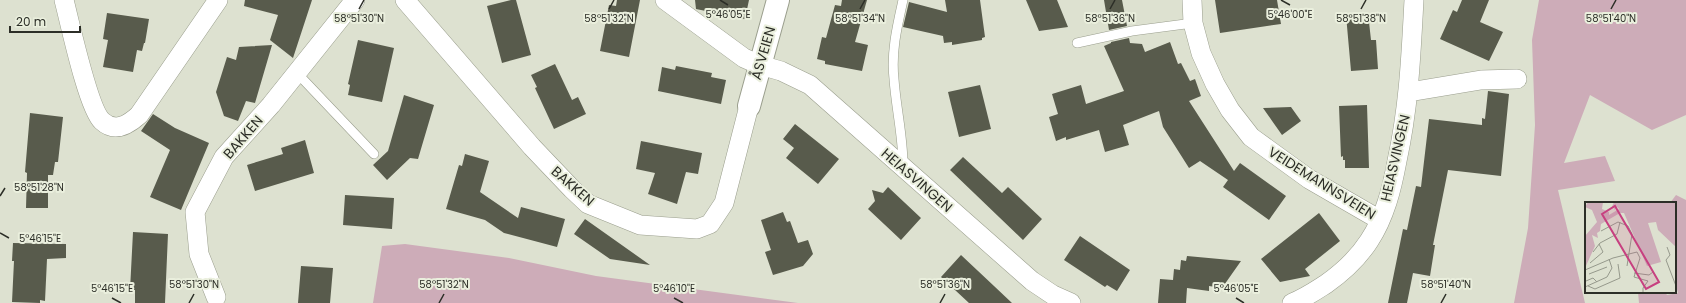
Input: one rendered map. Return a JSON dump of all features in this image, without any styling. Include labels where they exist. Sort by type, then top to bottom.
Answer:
[{"type":"street","points":[[64,0],[89,96],[97,115],[102,121],[114,128],[131,122],[139,115],[218,0]]},
{"type":"street","name":"BAKKEN","points":[[216,297],[199,254],[195,212],[224,157],[297,73],[354,0]]},
{"type":"street","name":"BAKKEN","points":[[405,0],[532,147],[572,189],[588,204],[640,225],[697,229],[710,224],[724,203],[748,106]]},
{"type":"street","name":"HEIASVINGEN","points":[[665,0],[744,58],[760,65],[782,71],[810,85],[1032,281],[1053,295],[1071,303]]},
{"type":"street","name":"ÅSVEIEN","points":[[748,106],[778,0]]},
{"type":"street","name":"VEIDEMANNSVEIEN","points":[[1192,0],[1193,23],[1201,53],[1215,84],[1230,110],[1251,137],[1309,179],[1380,220]]},
{"type":"street","name":"HEIASVINGEN","points":[[1292,303],[1305,299],[1338,275],[1359,255],[1370,240],[1380,220],[1392,188],[1409,92],[1414,0]]},
{"type":"street","points":[[1409,92],[1481,80],[1517,79]]},
{"type":"lane","points":[[903,0],[893,51],[894,79],[903,150],[903,167]]},
{"type":"lane","points":[[1077,44],[1132,31],[1193,23]]},
{"type":"lane","points":[[297,73],[374,154]]},
{"type":"shaded area","points":[[1539,0],[1686,0],[1686,115],[1652,130],[1590,95],[1564,163],[1605,156],[1615,181],[1558,190],[1585,303],[1514,303],[1528,228],[1535,125],[1532,40]]},
{"type":"shaded area","points":[[1676,195],[1686,200],[1686,303],[1639,303],[1638,293],[1666,293],[1667,295],[1678,293],[1676,285],[1676,202],[1671,202]]},
{"type":"shaded area","points":[[405,244],[509,258],[596,276],[798,303],[373,303],[382,246]]},
{"type":"building","points":[[245,0],[312,0],[293,58],[270,40],[278,15],[244,6]]},
{"type":"building","points":[[516,0],[531,55],[502,63],[487,6]]},
{"type":"building","points":[[617,0],[640,0],[629,57],[600,51],[609,5],[616,6]]},
{"type":"building","points":[[695,0],[749,0],[745,19],[696,9]]},
{"type":"building","points":[[842,0],[867,0],[855,42],[868,45],[862,71],[825,64],[825,61],[817,59],[822,37],[826,38],[835,5],[841,6]]},
{"type":"building","points":[[945,0],[980,0],[985,37],[982,38],[982,40],[952,45],[952,42],[944,43],[943,36],[903,27],[909,2],[947,12]]},
{"type":"building","points":[[1026,0],[1057,0],[1068,27],[1039,31]]},
{"type":"building","points":[[1104,0],[1122,0],[1127,26],[1109,30]]},
{"type":"building","points":[[1215,0],[1277,0],[1281,24],[1220,33]]},
{"type":"building","points":[[1462,0],[1489,0],[1480,22],[1503,32],[1489,61],[1440,39],[1453,10],[1457,12]]},
{"type":"building","points":[[107,13],[149,19],[145,43],[142,51],[137,50],[133,72],[103,67],[108,40],[103,39]]},
{"type":"building","points":[[1368,13],[1371,40],[1376,40],[1378,69],[1351,71],[1346,15]]},
{"type":"building","points":[[1129,38],[1130,43],[1142,44],[1145,52],[1170,42],[1178,64],[1181,63],[1190,81],[1195,79],[1201,96],[1189,101],[1234,171],[1240,163],[1286,196],[1269,220],[1223,187],[1228,180],[1200,161],[1189,168],[1163,127],[1159,111],[1123,125],[1129,145],[1105,152],[1099,130],[1066,140],[1066,137],[1056,141],[1049,117],[1058,114],[1052,94],[1081,85],[1086,104],[1124,91],[1104,46],[1111,42]]},
{"type":"building","points":[[358,40],[394,48],[382,102],[348,95],[350,85],[348,84]]},
{"type":"building","points":[[272,45],[255,103],[246,101],[238,121],[224,116],[216,92],[227,57],[236,60],[239,47]]},
{"type":"building","points":[[555,64],[572,100],[578,97],[586,114],[554,129],[535,88],[537,87],[531,75]]},
{"type":"building","points":[[676,66],[712,73],[711,77],[726,80],[721,104],[658,91],[662,67],[675,70]]},
{"type":"building","points":[[980,85],[991,129],[959,137],[948,92]]},
{"type":"building","points":[[1488,91],[1509,94],[1501,176],[1448,170],[1433,245],[1435,245],[1430,276],[1413,273],[1407,303],[1388,303],[1403,229],[1407,230],[1416,186],[1421,187],[1429,119],[1482,125],[1482,118],[1485,119]]},
{"type":"building","points":[[404,95],[434,105],[418,159],[410,158],[387,180],[373,165],[388,151]]},
{"type":"building","points":[[1367,105],[1369,168],[1345,168],[1345,160],[1343,160],[1343,156],[1341,157],[1339,106]]},
{"type":"building","points":[[1291,107],[1301,121],[1282,135],[1263,108]]},
{"type":"building","points":[[30,113],[63,117],[58,162],[55,162],[53,175],[48,175],[48,208],[26,208],[27,173],[25,172]]},
{"type":"building","points":[[153,114],[175,128],[209,143],[181,210],[150,197],[170,150],[141,131]]},
{"type":"building","points":[[795,124],[839,159],[818,184],[786,158],[794,148],[783,139]]},
{"type":"building","points":[[305,140],[314,173],[255,191],[247,165],[283,154],[281,148]]},
{"type":"building","points":[[641,141],[702,153],[698,174],[686,172],[677,204],[648,194],[655,173],[636,169]]},
{"type":"building","points":[[465,154],[489,161],[480,192],[518,218],[521,207],[565,219],[557,247],[504,233],[485,220],[446,209],[459,165],[462,166]]},
{"type":"building","points":[[963,157],[1002,193],[1008,187],[1042,219],[1023,240],[950,170]]},
{"type":"building","points":[[888,187],[921,218],[901,240],[868,209],[875,201],[872,190],[883,193]]},
{"type":"building","points":[[345,195],[394,198],[392,229],[343,225]]},
{"type":"building","points":[[783,212],[787,222],[790,221],[798,243],[808,240],[813,254],[803,266],[773,275],[765,252],[771,250],[761,220]]},
{"type":"building","points":[[1319,213],[1340,241],[1305,269],[1310,276],[1280,282],[1261,259]]},
{"type":"building","points":[[585,219],[650,265],[610,259],[574,234]]},
{"type":"building","points":[[133,232],[168,234],[165,303],[135,303],[135,290],[130,290]]},
{"type":"building","points":[[1080,236],[1130,270],[1117,291],[1107,285],[1105,287],[1064,260]]},
{"type":"building","points":[[13,243],[66,244],[66,258],[47,259],[45,301],[40,300],[40,303],[12,302],[14,261],[12,261]]},
{"type":"building","points":[[961,255],[1012,303],[969,303],[941,277]]},
{"type":"building","points":[[1187,256],[1241,261],[1222,288],[1209,286],[1209,291],[1187,288],[1186,303],[1158,303],[1160,279],[1173,280],[1174,269],[1180,270],[1181,260],[1186,261]]},
{"type":"building","points":[[301,266],[333,268],[330,303],[298,303]]}]
